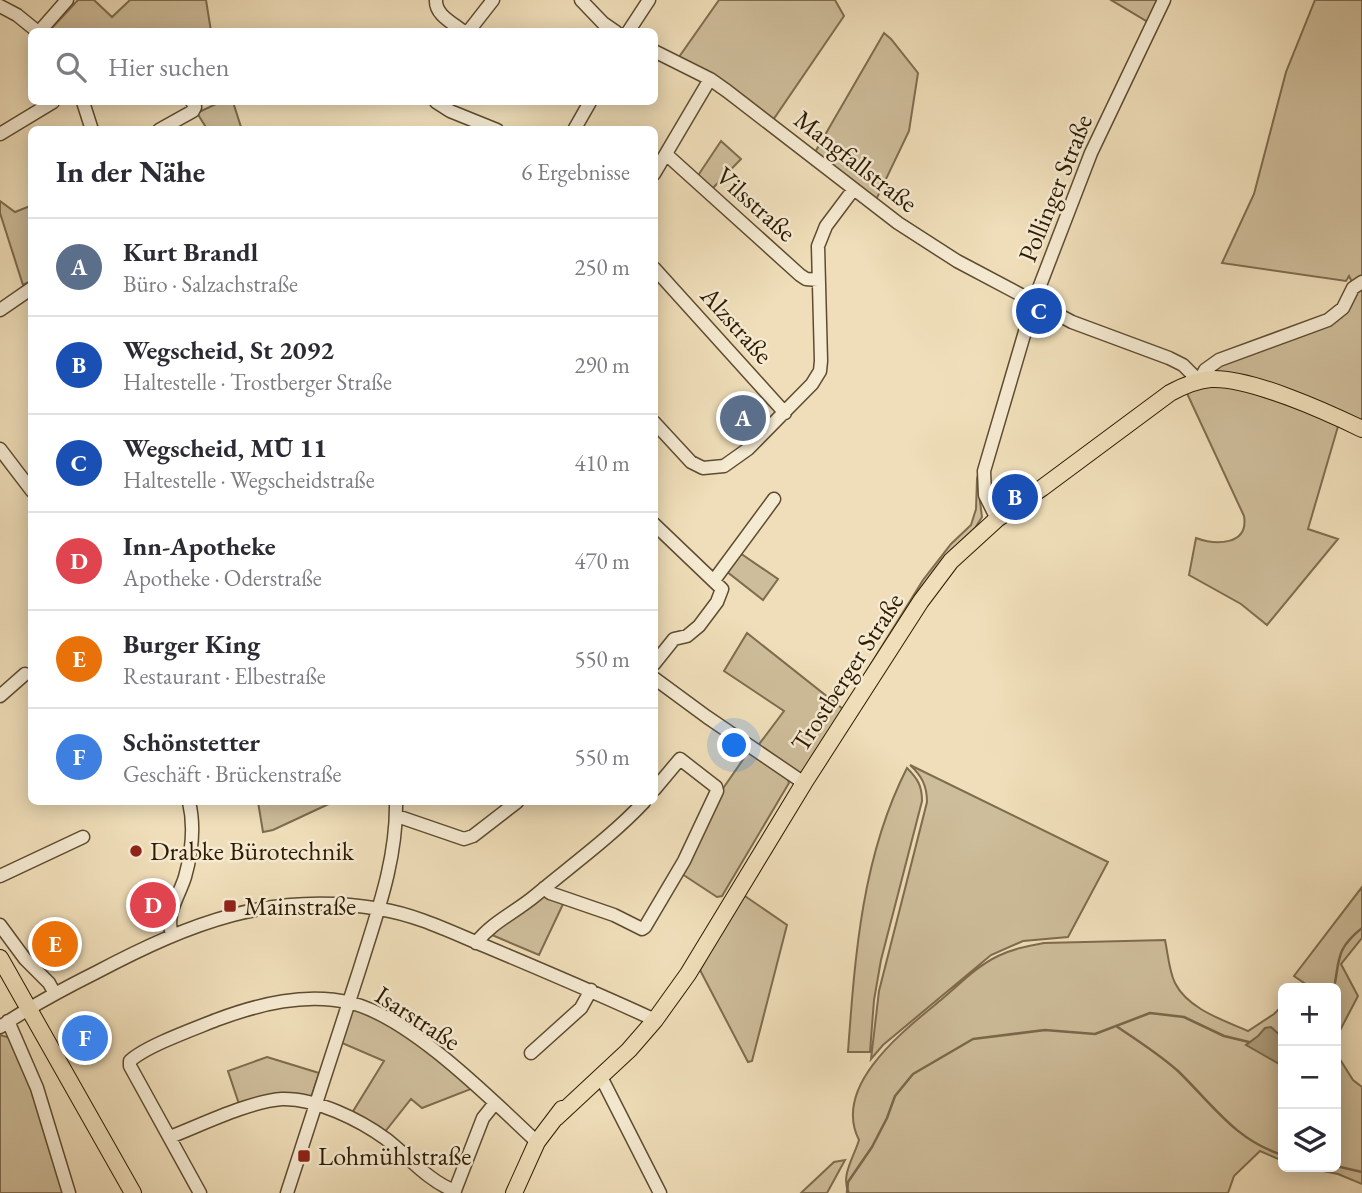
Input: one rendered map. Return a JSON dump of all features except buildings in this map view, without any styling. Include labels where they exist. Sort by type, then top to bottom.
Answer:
[{"type":"main road","name":"Trostberger Straße","points":[[556,1118],[601,1077],[655,1020],[705,950],[804,783],[934,582],[959,552],[996,519],[1170,393],[1199,381],[1223,379],[1250,385],[1362,429]]},
{"type":"main road","points":[[0,958],[133,1193]]},
{"type":"main road","name":"Trostberger Straße","points":[[519,1191],[537,1142],[580,1089],[614,1064]]},
{"type":"street","points":[[42,28],[67,0]]},
{"type":"street","points":[[436,0],[435,6],[439,12],[461,28]]},
{"type":"street","points":[[469,28],[493,0]]},
{"type":"street","points":[[581,0],[605,27]]},
{"type":"street","points":[[631,28],[649,0]]},
{"type":"street","name":"Pollinger Straße","points":[[996,519],[985,495],[984,471],[1034,301],[1091,153],[1164,0]]},
{"type":"street","points":[[0,6],[34,28]]},
{"type":"street","name":"Mangfallstraße","points":[[658,53],[710,79],[771,123],[853,190],[957,261],[1081,326],[1170,358],[1183,365],[1199,381]]},
{"type":"street","points":[[658,168],[710,79]]},
{"type":"street","points":[[0,134],[48,105]]},
{"type":"street","points":[[84,105],[91,126]]},
{"type":"street","points":[[166,126],[193,111],[194,105]]},
{"type":"street","points":[[441,105],[487,126]]},
{"type":"street","points":[[577,126],[588,105]]},
{"type":"street","name":"Vilsstraße","points":[[667,155],[800,275],[818,281]]},
{"type":"street","points":[[658,426],[687,459],[700,467],[713,468],[732,462],[815,381],[820,371],[819,242],[853,190]]},
{"type":"street","name":"Alzstraße","points":[[658,272],[785,413]]},
{"type":"street","name":"Trostberger Straße","points":[[1199,381],[1201,374],[1219,360],[1328,320],[1343,308],[1353,288],[1362,282]]},
{"type":"street","points":[[0,310],[28,291]]},
{"type":"street","points":[[0,449],[28,486]]},
{"type":"street","points":[[715,579],[774,499]]},
{"type":"street","points":[[658,528],[715,579],[722,589],[717,602],[692,633],[674,639],[658,659]]},
{"type":"street","points":[[0,696],[25,674]]},
{"type":"street","points":[[658,682],[804,783]]},
{"type":"street","points":[[544,888],[550,893],[614,915],[642,929],[645,927],[684,861],[717,791],[716,787],[680,759],[658,785]]},
{"type":"street","points":[[172,934],[169,921],[184,878],[192,836],[190,805]]},
{"type":"street","points":[[288,1193],[379,908],[393,856],[396,805]]},
{"type":"street","points":[[397,816],[464,839],[473,836],[513,805]]},
{"type":"street","points":[[476,943],[484,932],[544,888],[641,805]]},
{"type":"street","points":[[0,876],[83,837]]},
{"type":"street","points":[[69,1193],[37,1088],[4,1024],[29,1007],[172,934],[211,920],[278,906],[317,904],[379,908],[416,918],[591,990],[655,1020]]},
{"type":"street","points":[[0,925],[25,959],[49,983],[55,994]]},
{"type":"street","points":[[531,1053],[581,1008],[591,990]]},
{"type":"street","name":"Isarstraße","points":[[170,1137],[131,1066],[133,1058],[180,1035],[252,1007],[289,1000],[349,1003],[377,1012],[412,1034],[537,1142]]},
{"type":"street","points":[[601,1077],[660,1193]]},
{"type":"street","points":[[200,1193],[170,1137],[272,1101],[293,1100],[344,1114],[368,1127],[454,1192],[483,1118],[495,1103]]},
{"type":"shaded area","points":[[78,0],[94,0],[112,17],[130,0],[206,0],[211,28],[52,28]]},
{"type":"shaded area","points":[[719,0],[835,0],[844,16],[773,120],[679,57]]},
{"type":"shaded area","points":[[1111,0],[1159,0],[1148,22]]},
{"type":"shaded area","points":[[1315,0],[1362,0],[1362,279],[1353,284],[1349,276],[1346,281],[1222,263],[1254,194],[1286,72]]},
{"type":"shaded area","points":[[884,33],[918,73],[909,131],[875,202],[814,154]]},
{"type":"shaded area","points":[[214,105],[234,105],[241,126],[205,126],[197,113]]},
{"type":"shaded area","points":[[721,141],[741,159],[711,190],[697,177]]},
{"type":"shaded area","points":[[0,201],[15,212],[28,207],[28,282],[23,285],[0,213]]},
{"type":"shaded area","points":[[1362,284],[1362,424],[1209,370],[1309,330]]},
{"type":"shaded area","points":[[1229,385],[1339,423],[1308,529],[1338,539],[1267,625],[1241,604],[1189,575],[1196,538],[1212,542],[1229,541],[1241,533],[1244,526],[1244,516],[1185,389]]},
{"type":"shaded area","points":[[980,467],[978,486],[982,517],[975,528],[950,552],[801,775],[757,747],[784,711],[724,671],[747,633],[843,709],[923,580],[951,544],[971,525],[976,509],[977,479]]},
{"type":"shaded area","points":[[740,553],[778,579],[763,600],[726,571]]},
{"type":"shaded area","points":[[749,751],[787,777],[789,783],[722,896],[717,897],[682,874],[724,787]]},
{"type":"shaded area","points":[[910,765],[1108,862],[1068,937],[1023,941],[991,955],[883,1045],[871,1059],[879,991],[927,802],[923,782]]},
{"type":"shaded area","points":[[907,768],[919,783],[922,801],[881,960],[874,1000],[870,1052],[848,1052],[858,943],[870,871],[892,801]]},
{"type":"shaded area","points":[[258,805],[327,805],[273,830],[263,832]]},
{"type":"shaded area","points":[[1362,887],[1362,938],[1341,964],[1358,996],[1341,1028],[1341,983],[1304,983],[1294,976]]},
{"type":"shaded area","points":[[742,894],[787,925],[752,1061],[748,1062],[700,970]]},
{"type":"shaded area","points":[[546,896],[564,902],[539,955],[492,935],[497,928]]},
{"type":"shaded area","points":[[1165,940],[1175,983],[1197,1007],[1248,1031],[1278,1010],[1278,1159],[1260,1151],[1234,1176],[1228,1193],[849,1193],[847,1173],[859,1140],[853,1119],[855,1099],[863,1079],[876,1060],[910,1026],[990,960],[1020,948],[1044,943]]},
{"type":"shaded area","points":[[356,1009],[403,1033],[471,1089],[422,1108],[411,1099],[384,1133],[352,1113],[384,1061],[342,1043],[352,1011]]},
{"type":"shaded area","points":[[1271,1027],[1278,1033],[1278,1063],[1246,1045],[1265,1028]]},
{"type":"shaded area","points":[[0,1035],[11,1038],[17,1047],[66,1193],[0,1193]]},
{"type":"shaded area","points":[[267,1057],[319,1073],[311,1098],[240,1107],[228,1071]]},
{"type":"shaded area","points":[[1341,1061],[1353,1080],[1362,1087],[1362,1184],[1328,1172],[1341,1172]]},
{"type":"shaded area","points":[[845,1160],[827,1193],[801,1193],[834,1162]]},
{"type":"waterway","points":[[1335,983],[1343,949],[1362,928]]},
{"type":"waterway","points":[[847,1193],[848,1182],[872,1147],[895,1096],[913,1074],[973,1039],[1045,1030],[1095,1034],[1150,1013],[1184,1017],[1224,1036],[1249,1042]]},
{"type":"waterway","points":[[1116,1026],[1178,1071],[1238,1131],[1266,1149],[1278,1153]]},
{"type":"waterway","points":[[1341,1167],[1362,1172]]},
{"type":"place","name":"Wegscheid, MÜ 11","points":[[1039,311]]},
{"type":"place","name":"Kurt Brandl","points":[[743,418]]},
{"type":"place","name":"Wegscheid, St 2092","points":[[1015,497]]},
{"type":"place","name":"Drabke Bürotechnik","points":[[136,851]]},
{"type":"place","name":"Inn-Apotheke","points":[[153,905]]},
{"type":"place","name":"Mainstraße","points":[[230,906]]},
{"type":"place","name":"Burger King","points":[[55,944]]},
{"type":"place","name":"Schönstetter","points":[[85,1038]]},
{"type":"place","name":"Lohmühlstraße","points":[[304,1156]]}]
